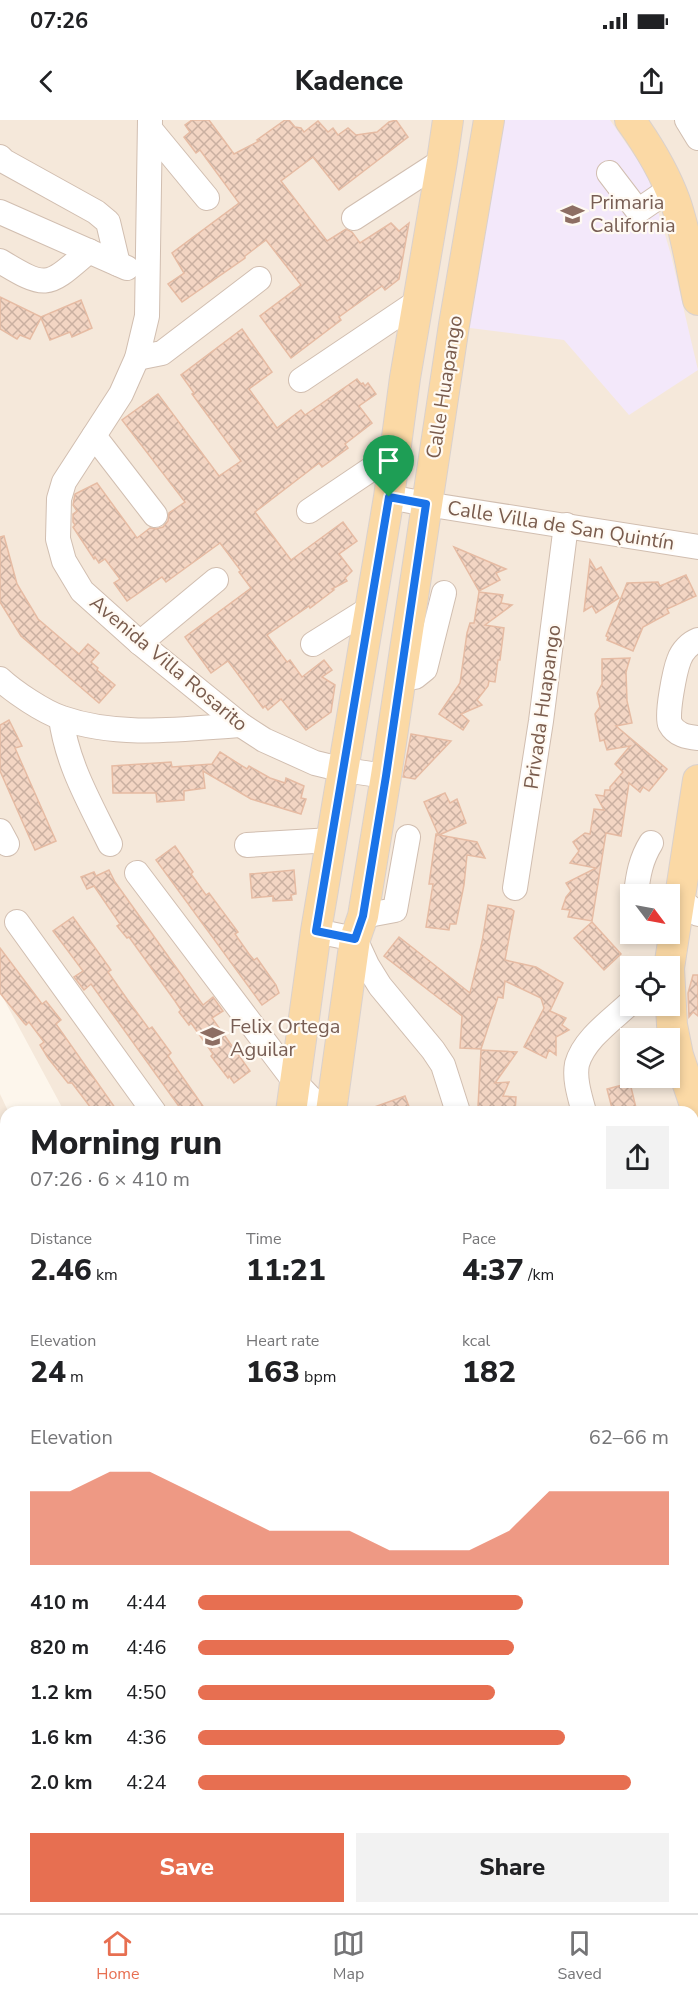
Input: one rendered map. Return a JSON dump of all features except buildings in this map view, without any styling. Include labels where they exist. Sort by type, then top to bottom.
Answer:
[{"type":"main road","name":"Calle Huapango","points":[[292,1106],[316,931],[389,497],[417,302],[448,120]]},
{"type":"main road","name":"Calle Huapango","points":[[334,1097],[359,928],[402,676],[454,325],[489,120]]},
{"type":"main road","points":[[630,120],[662,170],[675,201],[698,300]]},
{"type":"main road","points":[[680,920],[689,907],[698,780]]},
{"type":"main road","points":[[672,1016],[678,1055],[695,1106]]},
{"type":"street","points":[[687,120],[698,138]]},
{"type":"street","points":[[150,124],[207,198]]},
{"type":"street","name":"Avenida Villa Rosarito","points":[[150,124],[147,316],[137,358],[121,394],[64,482],[59,499],[58,539],[64,561],[82,591],[140,643],[241,724],[286,752],[315,764],[386,776]]},
{"type":"street","points":[[0,157],[96,212],[108,222],[118,264]]},
{"type":"street","points":[[354,218],[442,161]]},
{"type":"street","points":[[609,173],[638,211],[670,189]]},
{"type":"street","points":[[0,212],[148,278]]},
{"type":"street","points":[[0,261],[32,280],[49,282],[63,274],[89,251]]},
{"type":"street","points":[[137,358],[162,353],[259,279]]},
{"type":"street","points":[[301,380],[417,302]]},
{"type":"street","points":[[94,436],[155,515]]},
{"type":"street","points":[[309,512],[395,453]]},
{"type":"street","name":"Calle Villa de San Quintín","points":[[389,497],[698,547]]},
{"type":"street","name":"Privada Huapango","points":[[515,888],[541,721],[566,525]]},
{"type":"street","points":[[140,643],[216,580]]},
{"type":"street","points":[[402,676],[415,677],[425,669],[444,593]]},
{"type":"street","points":[[314,644],[369,609]]},
{"type":"street","points":[[698,640],[686,648],[679,660],[668,714],[670,723],[677,732],[698,738]]},
{"type":"street","points":[[0,679],[12,690],[61,718],[128,730],[241,724]]},
{"type":"street","points":[[61,718],[63,736],[71,764],[110,844]]},
{"type":"street","points":[[316,931],[359,928],[395,910],[408,837]]},
{"type":"street","points":[[247,845],[332,840]]},
{"type":"street","points":[[637,884],[645,854],[651,843]]},
{"type":"street","points":[[137,873],[295,1082],[318,1106]]},
{"type":"street","points":[[17,922],[150,1106]]},
{"type":"street","points":[[359,928],[367,965],[380,986],[443,1065],[456,1106]]},
{"type":"street","points":[[583,1106],[577,1082],[577,1065],[585,1048],[620,1012]]},
{"type":"shaded area","points":[[0,120],[698,120],[698,1106],[61,1106],[0,992]]},
{"type":"shaded area","name":"Primaria California","points":[[503,120],[610,120],[647,174],[671,255],[698,370],[629,415],[564,340],[462,327]]},
{"type":"shaded area","points":[[0,1094],[6,1106],[0,1106]]},
{"type":"place","name":"Primaria California","points":[[572,214]]},
{"type":"place","name":"Felix Ortega Aguilar","points":[[212,1037]]},
{"type":"route","points":[[389,497],[426,504],[386,776],[363,916],[355,939],[316,931],[389,497]]}]
